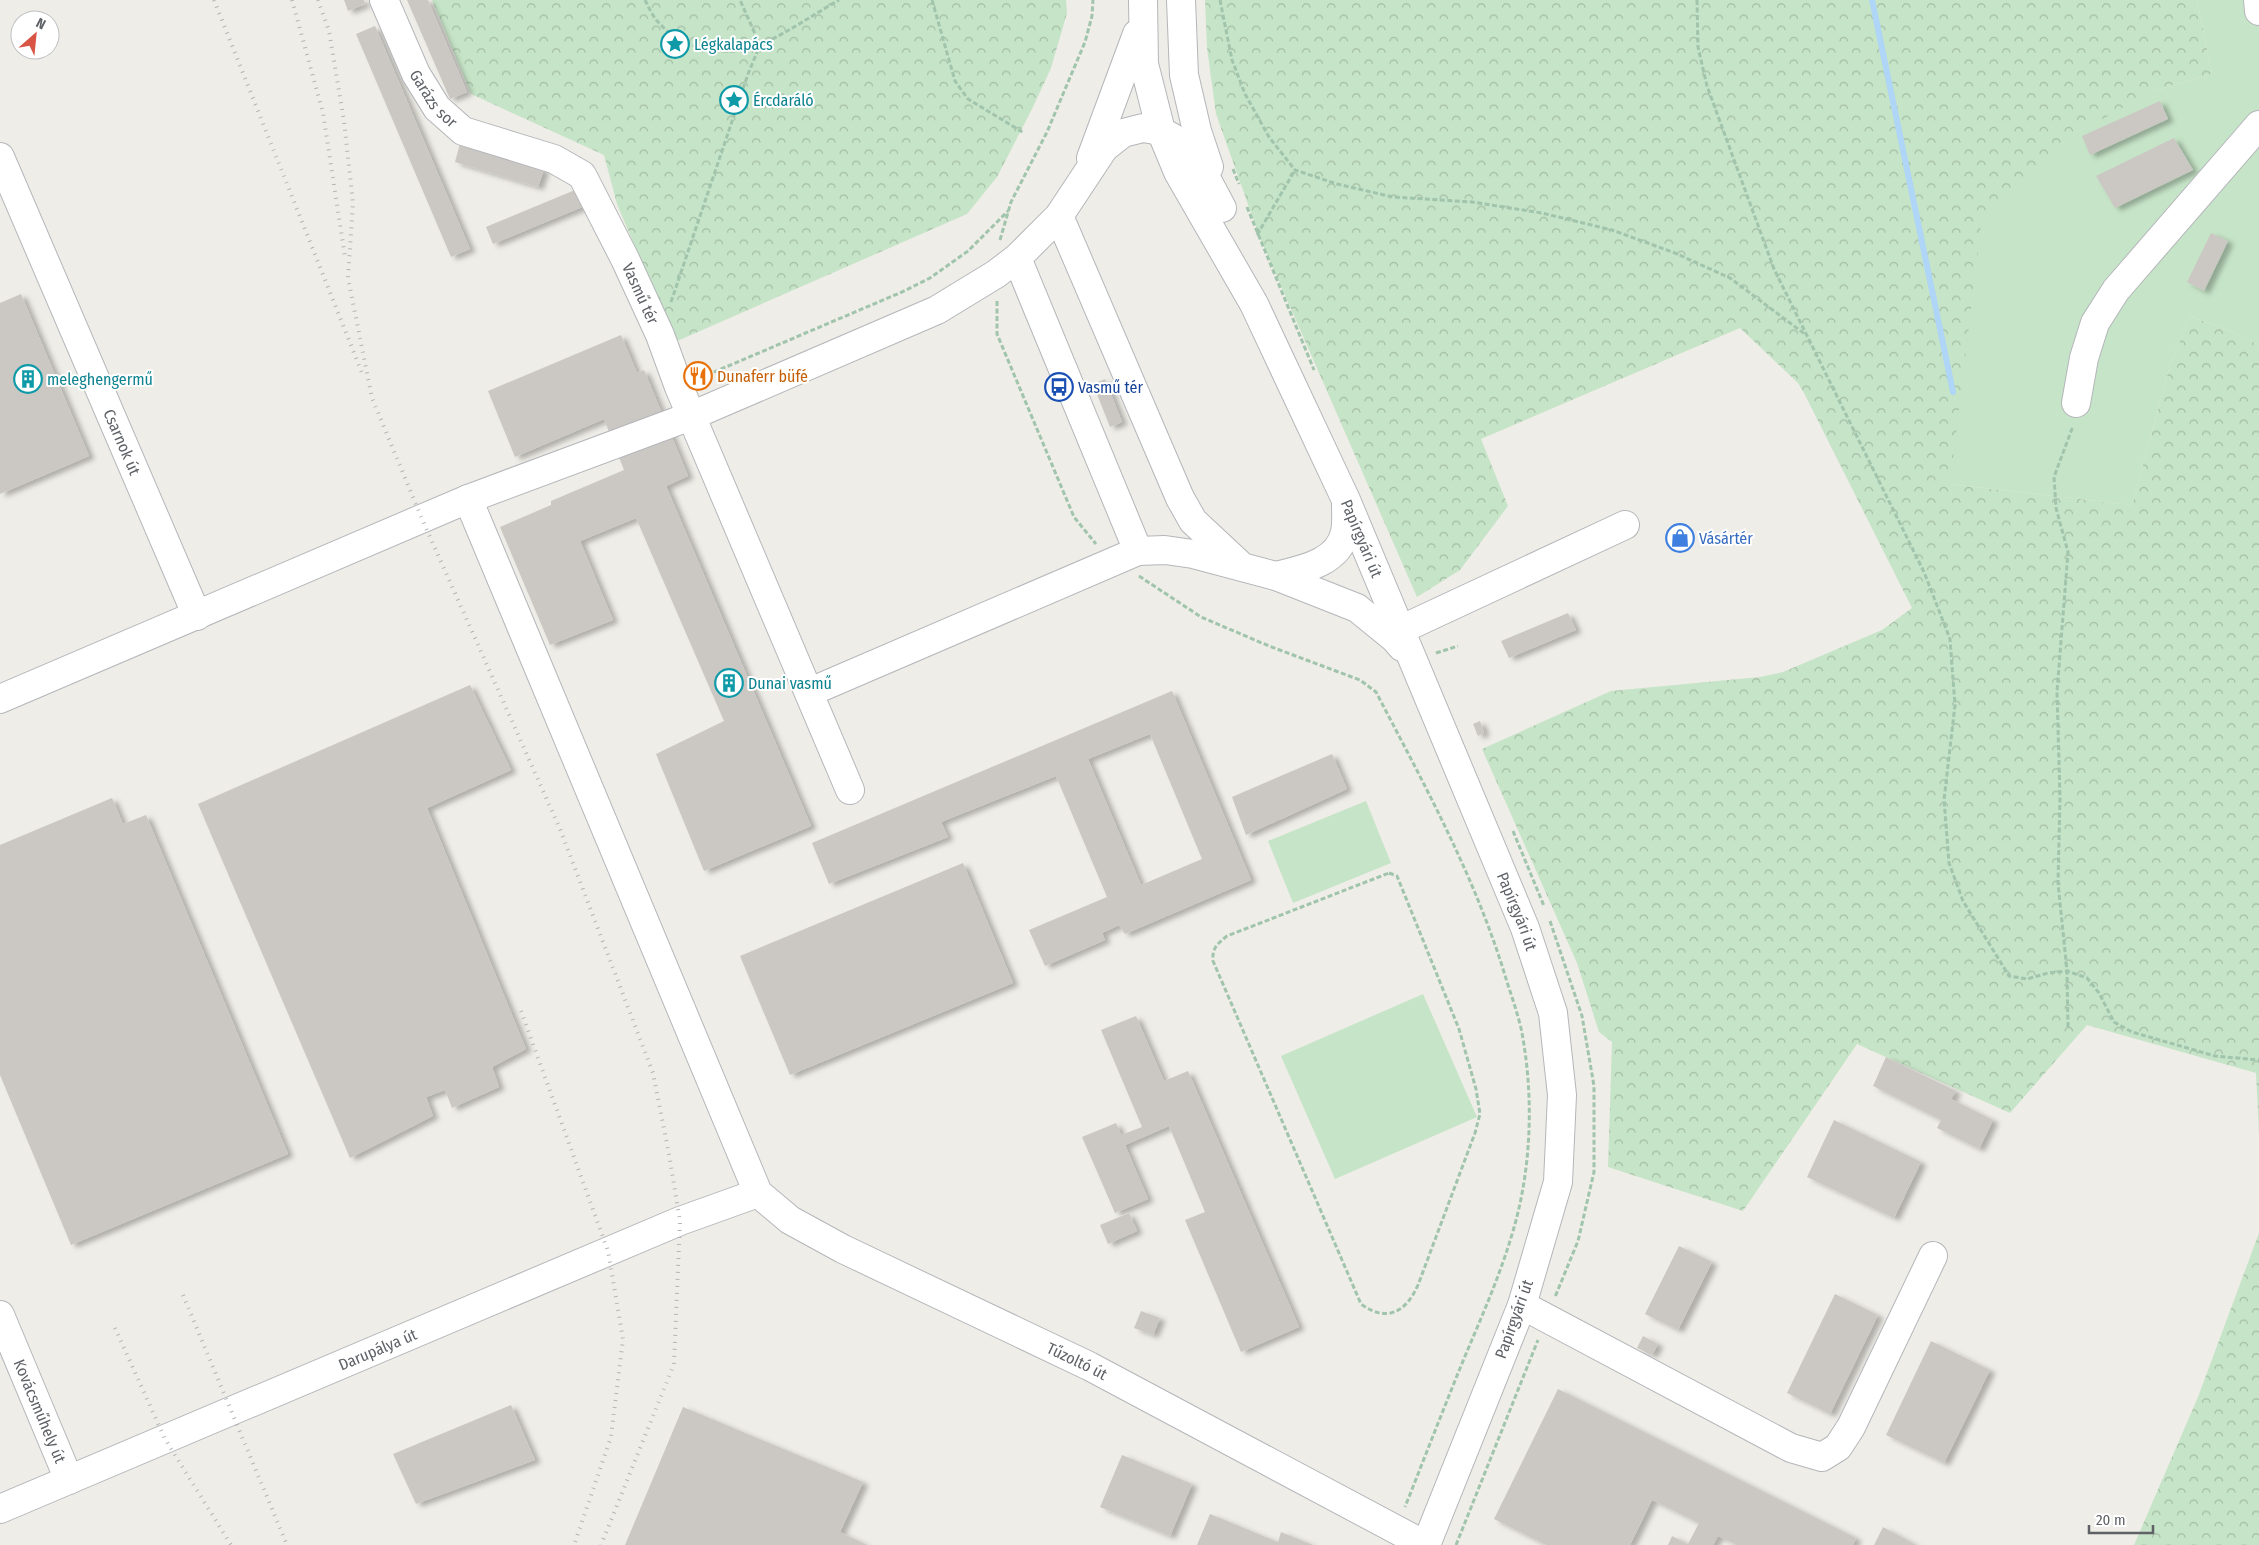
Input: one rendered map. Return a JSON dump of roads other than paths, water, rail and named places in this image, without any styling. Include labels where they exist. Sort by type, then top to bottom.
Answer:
[{"type":"street","name":"Garázs sor","points":[[384,0],[416,74],[437,108],[463,131],[554,159],[582,175]]},
{"type":"street","points":[[1142,0],[1144,64],[1161,131],[1178,172],[1254,304]]},
{"type":"street","points":[[1083,178],[1128,62],[1137,32],[1142,0]]},
{"type":"street","points":[[1154,0],[1167,17],[1174,34],[1197,131],[1233,203],[1254,304]]},
{"type":"street","points":[[1181,0],[1184,75]]},
{"type":"street","points":[[2258,0],[2259,11]]},
{"type":"street","points":[[2076,403],[2084,358],[2095,323],[2116,290],[2259,125]]},
{"type":"street","points":[[0,699],[468,499],[691,416],[937,310],[1007,266],[1060,216],[1104,148],[1123,133],[1143,128],[1161,131],[1180,142],[1233,203]]},
{"type":"street","name":"Csarnok út","points":[[0,157],[197,616]]},
{"type":"street","name":"Vasmű tér","points":[[582,175],[625,259],[660,335],[678,387],[810,692],[850,790]]},
{"type":"street","points":[[1060,216],[1180,498],[1193,522],[1242,566]]},
{"type":"street","points":[[1007,266],[1128,556]]},
{"type":"street","name":"Papírgyári út","points":[[1254,304],[1346,500],[1431,660],[1553,1013],[1562,1096],[1558,1182],[1522,1305],[1425,1545]]},
{"type":"street","points":[[468,499],[758,1193]]},
{"type":"street","points":[[1276,576],[1307,568],[1327,558],[1337,549],[1345,533],[1346,500]]},
{"type":"street","points":[[1411,625],[1625,525]]},
{"type":"street","points":[[810,692],[1128,556],[1165,550],[1242,566],[1276,576],[1357,608],[1395,639],[1431,660]]},
{"type":"street","name":"Darupálya út","points":[[0,1509],[680,1221],[758,1193]]},
{"type":"street","name":"Tűzoltó út","points":[[758,1193],[790,1220],[843,1249],[1089,1366],[1425,1545]]},
{"type":"street","points":[[1522,1305],[1791,1448],[1822,1457],[1838,1447],[1851,1427],[1933,1256]]},
{"type":"street","name":"Kovácsműhely út","points":[[0,1315],[69,1480]]},
{"type":"waterway","points":[[1872,0],[1953,392]]},
{"type":"railway","points":[[214,0],[362,373]]},
{"type":"railway","points":[[292,0],[323,113],[345,257]]},
{"type":"railway","points":[[318,0],[329,31],[344,121],[353,203],[348,278],[372,398],[422,519],[560,829],[653,1073],[669,1154],[680,1221],[674,1364],[601,1545]]},
{"type":"railway","points":[[521,1011],[608,1251],[623,1339],[611,1437],[574,1545]]},
{"type":"railway","points":[[183,1295],[287,1545]]},
{"type":"railway","points":[[115,1328],[165,1439],[231,1545]]},
{"type":"place","name":"Légkalapács","points":[[675,44]]},
{"type":"place","name":"Ércdaráló","points":[[734,100]]},
{"type":"place","name":"Dunaferr büfé","points":[[698,376]]},
{"type":"place","name":"meleghengermű","points":[[28,379]]},
{"type":"place","name":"Vasmű tér","points":[[1059,387]]},
{"type":"place","name":"Vásártér","points":[[1680,538]]},
{"type":"place","name":"Dunai vasmű","points":[[729,683]]}]
